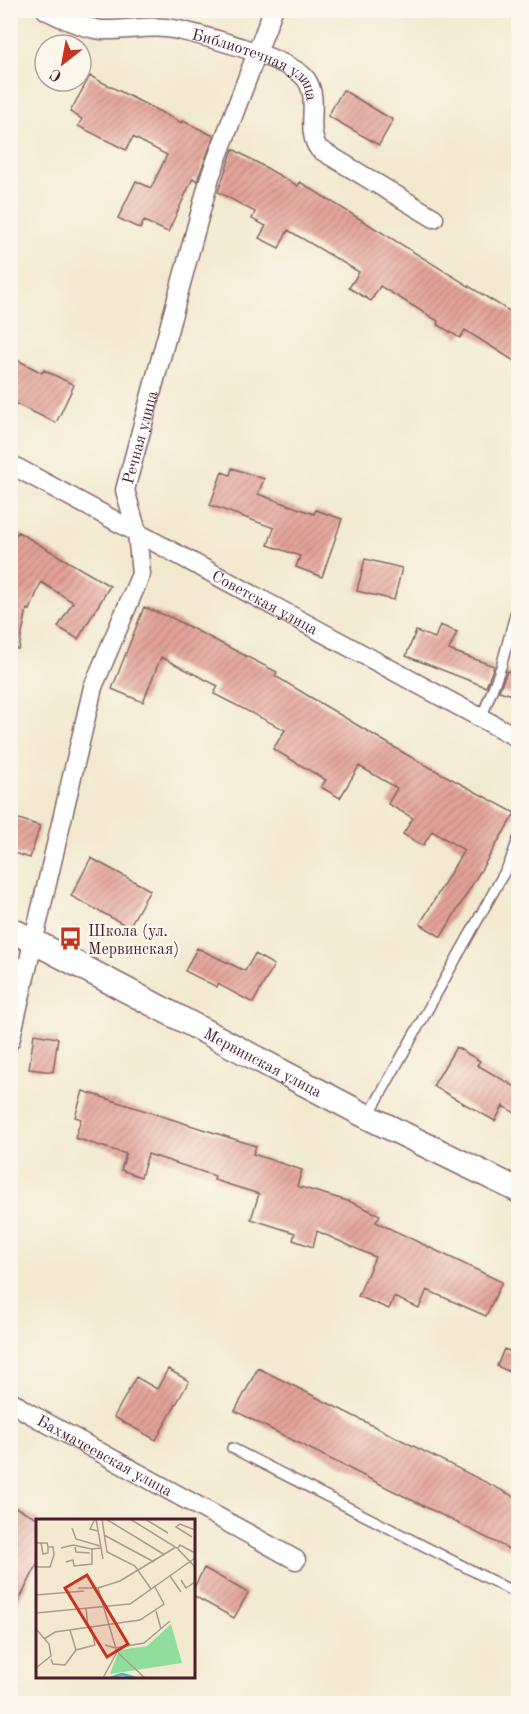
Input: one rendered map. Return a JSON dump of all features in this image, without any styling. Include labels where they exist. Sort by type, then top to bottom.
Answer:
[{"type":"street","name":"Библиотечная улица","points":[[46,10],[61,19],[101,30],[166,28],[257,52],[288,66],[306,79],[312,98],[312,139],[318,149],[434,218]]},
{"type":"street","name":"Речная улица","points":[[10,1041],[93,687],[141,574],[137,532],[125,489],[210,177],[273,10]]},
{"type":"street","name":"Советская улица","points":[[10,464],[519,738]]},
{"type":"street","name":"Мервинская улица","points":[[10,929],[368,1117],[519,1190]]},
{"type":"street","name":"Бахмачеевская улица","points":[[10,1400],[25,1411],[296,1560]]},
{"type":"lane","points":[[481,719],[501,667],[519,603]]},
{"type":"lane","points":[[368,1117],[509,864],[519,839]]},
{"type":"lane","points":[[232,1448],[519,1594]]},
{"type":"building","points":[[93,78],[182,123],[183,121],[214,136],[197,181],[193,178],[168,232],[144,221],[140,229],[118,218],[136,181],[151,188],[167,155],[133,137],[126,150],[78,126],[82,119],[70,112],[81,93],[93,93]]},
{"type":"building","points":[[343,90],[393,120],[379,145],[328,116]]},
{"type":"building","points":[[233,149],[298,186],[300,182],[519,317],[519,364],[465,330],[460,338],[437,324],[438,321],[380,286],[371,301],[349,288],[359,272],[288,230],[279,248],[259,238],[266,226],[252,219],[255,212],[218,192]]},
{"type":"building","points":[[10,356],[42,373],[44,370],[74,385],[56,423],[10,401]]},
{"type":"building","points":[[232,468],[264,479],[258,494],[314,514],[316,510],[342,519],[322,577],[296,567],[300,556],[268,545],[274,528],[210,505],[222,472],[230,475]]},
{"type":"building","points":[[18,532],[110,586],[78,639],[58,627],[73,602],[41,582],[30,610],[27,609],[19,649],[10,649],[10,544]]},
{"type":"building","points":[[365,559],[402,568],[394,600],[357,591]]},
{"type":"building","points":[[144,607],[172,618],[277,672],[275,676],[409,756],[515,813],[441,937],[420,924],[464,850],[432,831],[423,846],[403,834],[413,818],[388,804],[397,788],[359,766],[340,798],[321,787],[326,780],[273,749],[285,730],[214,694],[218,686],[161,657],[143,702],[112,689]]},
{"type":"building","points":[[440,625],[457,632],[449,650],[494,666],[486,687],[406,656],[416,631],[435,638]]},
{"type":"building","points":[[507,671],[519,675],[519,697],[499,691]]},
{"type":"building","points":[[10,816],[40,826],[30,858],[10,852]]},
{"type":"building","points":[[91,858],[150,890],[129,927],[71,896]]},
{"type":"building","points":[[197,948],[245,971],[255,954],[274,965],[253,1003],[218,984],[217,987],[185,971]]},
{"type":"building","points":[[34,1034],[58,1038],[53,1072],[29,1069]]},
{"type":"building","points":[[456,1047],[480,1061],[477,1065],[519,1089],[519,1115],[503,1106],[495,1121],[433,1086]]},
{"type":"building","points":[[83,1091],[256,1146],[253,1154],[302,1170],[297,1186],[351,1202],[380,1215],[376,1222],[502,1282],[486,1316],[427,1290],[419,1308],[394,1297],[389,1309],[358,1296],[375,1257],[317,1231],[313,1247],[293,1240],[295,1233],[251,1219],[259,1194],[214,1180],[215,1176],[148,1154],[141,1177],[121,1170],[126,1154],[75,1138],[81,1119],[75,1117]]},
{"type":"building","points":[[504,1349],[519,1355],[519,1376],[497,1366]]},
{"type":"building","points":[[258,1368],[519,1499],[519,1554],[235,1411]]},
{"type":"building","points":[[168,1369],[189,1381],[156,1440],[114,1417],[136,1377],[157,1389]]},
{"type":"building","points":[[10,1505],[38,1519],[36,1519],[36,1567],[10,1618]]},
{"type":"building","points":[[204,1568],[248,1593],[234,1618],[195,1597],[195,1586]]},
{"type":"place","name":"Школа (ул. Мервинская)","points":[[70,939]]}]
